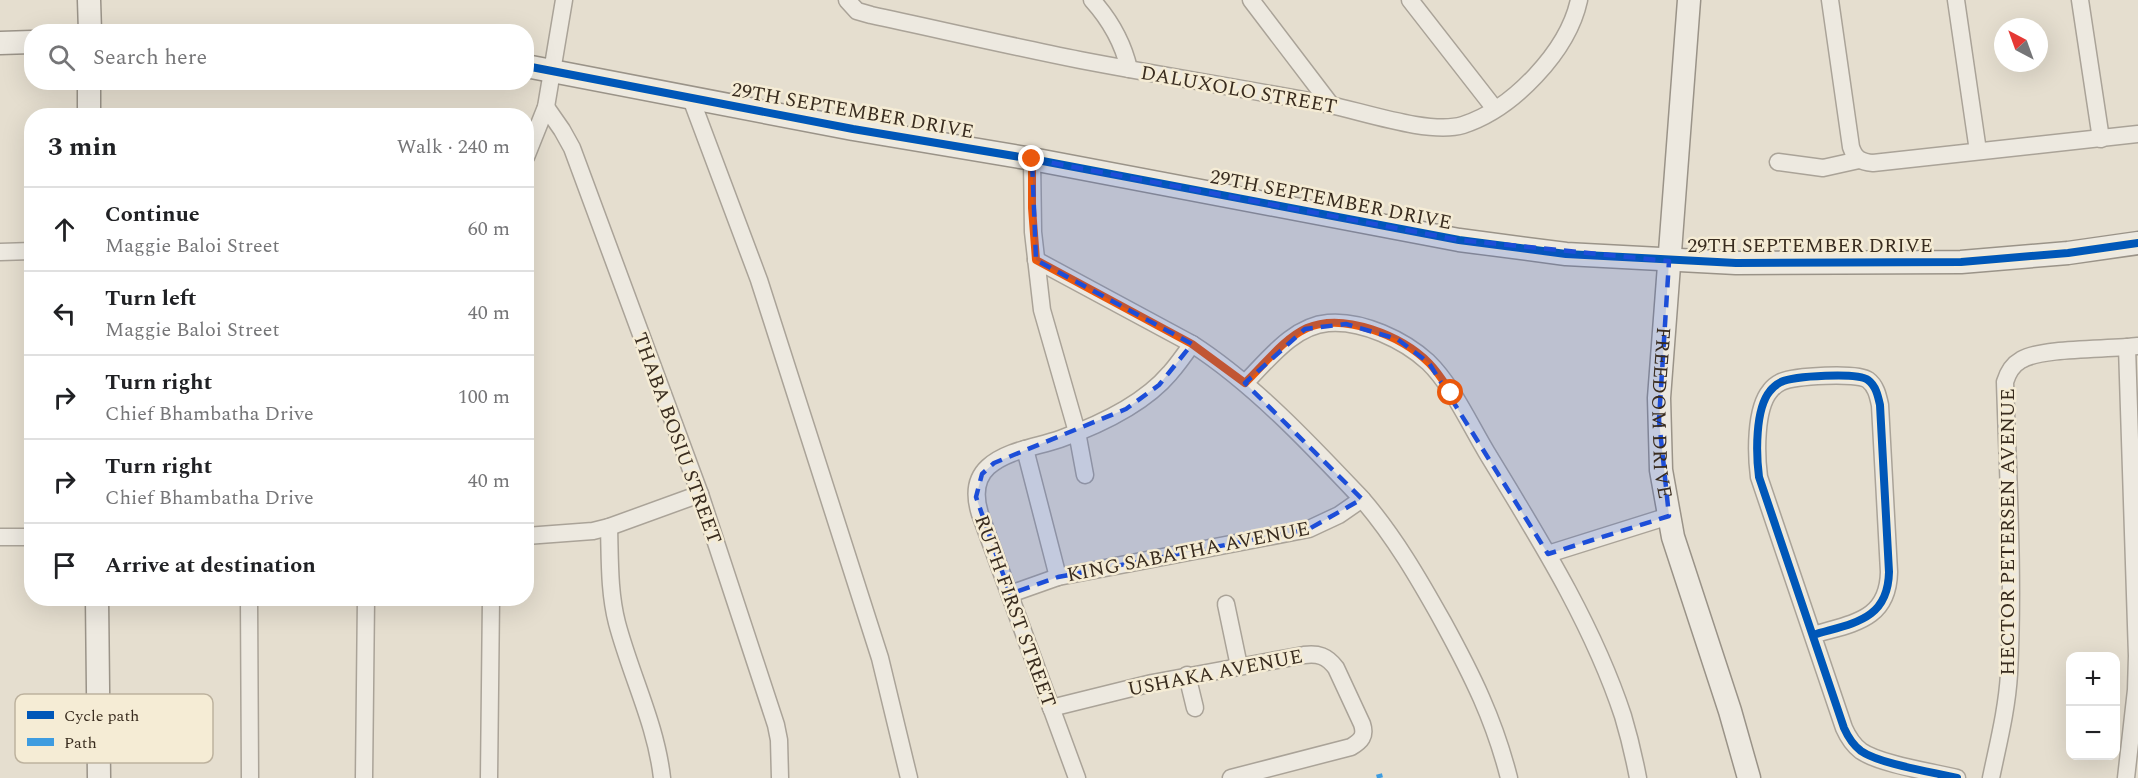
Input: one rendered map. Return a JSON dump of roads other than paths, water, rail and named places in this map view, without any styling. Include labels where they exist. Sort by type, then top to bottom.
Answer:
[{"type":"street","points":[[89,0],[90,24]]},
{"type":"street","points":[[534,137],[546,107],[564,0]]},
{"type":"street","name":"DALUXOLO STREET","points":[[847,0],[857,11],[871,15],[1128,69],[1331,105],[1418,125],[1439,126],[1462,126],[1495,109],[1536,76],[1555,54],[1568,33],[1578,1]]},
{"type":"street","points":[[1092,0],[1118,38],[1125,52],[1128,69]]},
{"type":"street","points":[[1251,0],[1331,105]]},
{"type":"street","points":[[1410,0],[1495,109]]},
{"type":"street","name":"FREEDOM DRIVE","points":[[1689,0],[1659,420],[1661,470],[1668,516],[1678,555],[1730,711],[1749,778]]},
{"type":"street","points":[[1830,0],[1849,140],[1859,160]]},
{"type":"street","points":[[1956,0],[1978,151]]},
{"type":"street","points":[[2080,0],[2101,139]]},
{"type":"street","points":[[0,43],[24,42]]},
{"type":"street","name":"29TH SEPTEMBER DRIVE","points":[[534,67],[853,129],[1032,159],[1459,240],[1566,254],[1669,261],[1843,264],[1961,262],[2068,253],[2138,243]]},
{"type":"street","points":[[89,90],[90,108]]},
{"type":"street","points":[[690,96],[759,280],[880,658],[909,778]]},
{"type":"street","name":"THABA BOSIU STREET","points":[[546,107],[572,148],[700,494],[776,725],[779,740],[780,778]]},
{"type":"street","points":[[1778,162],[1823,168],[1859,160],[1873,163],[2138,134]]},
{"type":"street","points":[[1032,159],[1032,208],[1038,287],[1046,326],[1077,432],[1085,475]]},
{"type":"street","points":[[0,252],[24,251]]},
{"type":"street","points":[[1036,260],[1192,344],[1245,383],[1362,499],[1378,518],[1413,570],[1471,673],[1496,729],[1509,778]]},
{"type":"street","points":[[1245,383],[1294,336],[1316,325],[1330,322],[1367,328],[1397,339],[1429,363],[1441,377],[1548,554],[1583,622],[1622,715],[1638,778]]},
{"type":"street","name":"RUTH FIRST STREET","points":[[1077,778],[980,514],[976,489],[982,474],[994,463],[1025,449],[1061,439],[1126,409],[1170,373],[1192,344]]},
{"type":"street","points":[[2126,778],[2136,690],[2137,656],[2133,347]]},
{"type":"street","name":"HECTOR PETERSEN AVENUE","points":[[1991,778],[2006,704],[2009,675],[2011,562],[2005,382],[2008,373],[2019,360],[2028,356],[2133,347]]},
{"type":"street","points":[[1813,635],[1870,616],[1881,606],[1888,591],[1889,572],[1880,405],[1878,394],[1869,381],[1856,376],[1797,378],[1779,382],[1771,390],[1762,408],[1757,447],[1759,477],[1844,728],[1854,745],[1876,758],[1957,778]]},
{"type":"street","points":[[1025,449],[1058,577]]},
{"type":"street","points":[[534,535],[593,531],[700,494]]},
{"type":"street","name":"KING SABATHA AVENUE","points":[[1010,594],[1058,577],[1309,529],[1339,515],[1362,499]]},
{"type":"street","points":[[1548,554],[1668,516]]},
{"type":"street","points":[[609,527],[612,600],[622,641],[656,740],[662,778]]},
{"type":"street","points":[[0,537],[24,537]]},
{"type":"street","points":[[1226,604],[1239,666]]},
{"type":"street","points":[[97,606],[98,694]]},
{"type":"street","points":[[249,606],[250,778]]},
{"type":"street","points":[[364,778],[366,606]]},
{"type":"street","points":[[489,778],[491,606]]},
{"type":"street","name":"USHAKA AVENUE","points":[[1051,708],[1187,675],[1311,654],[1325,657],[1336,668],[1362,724],[1363,737],[1351,747],[1231,778]]},
{"type":"street","points":[[1187,675],[1195,708]]},
{"type":"street","points":[[99,763],[99,778]]}]
